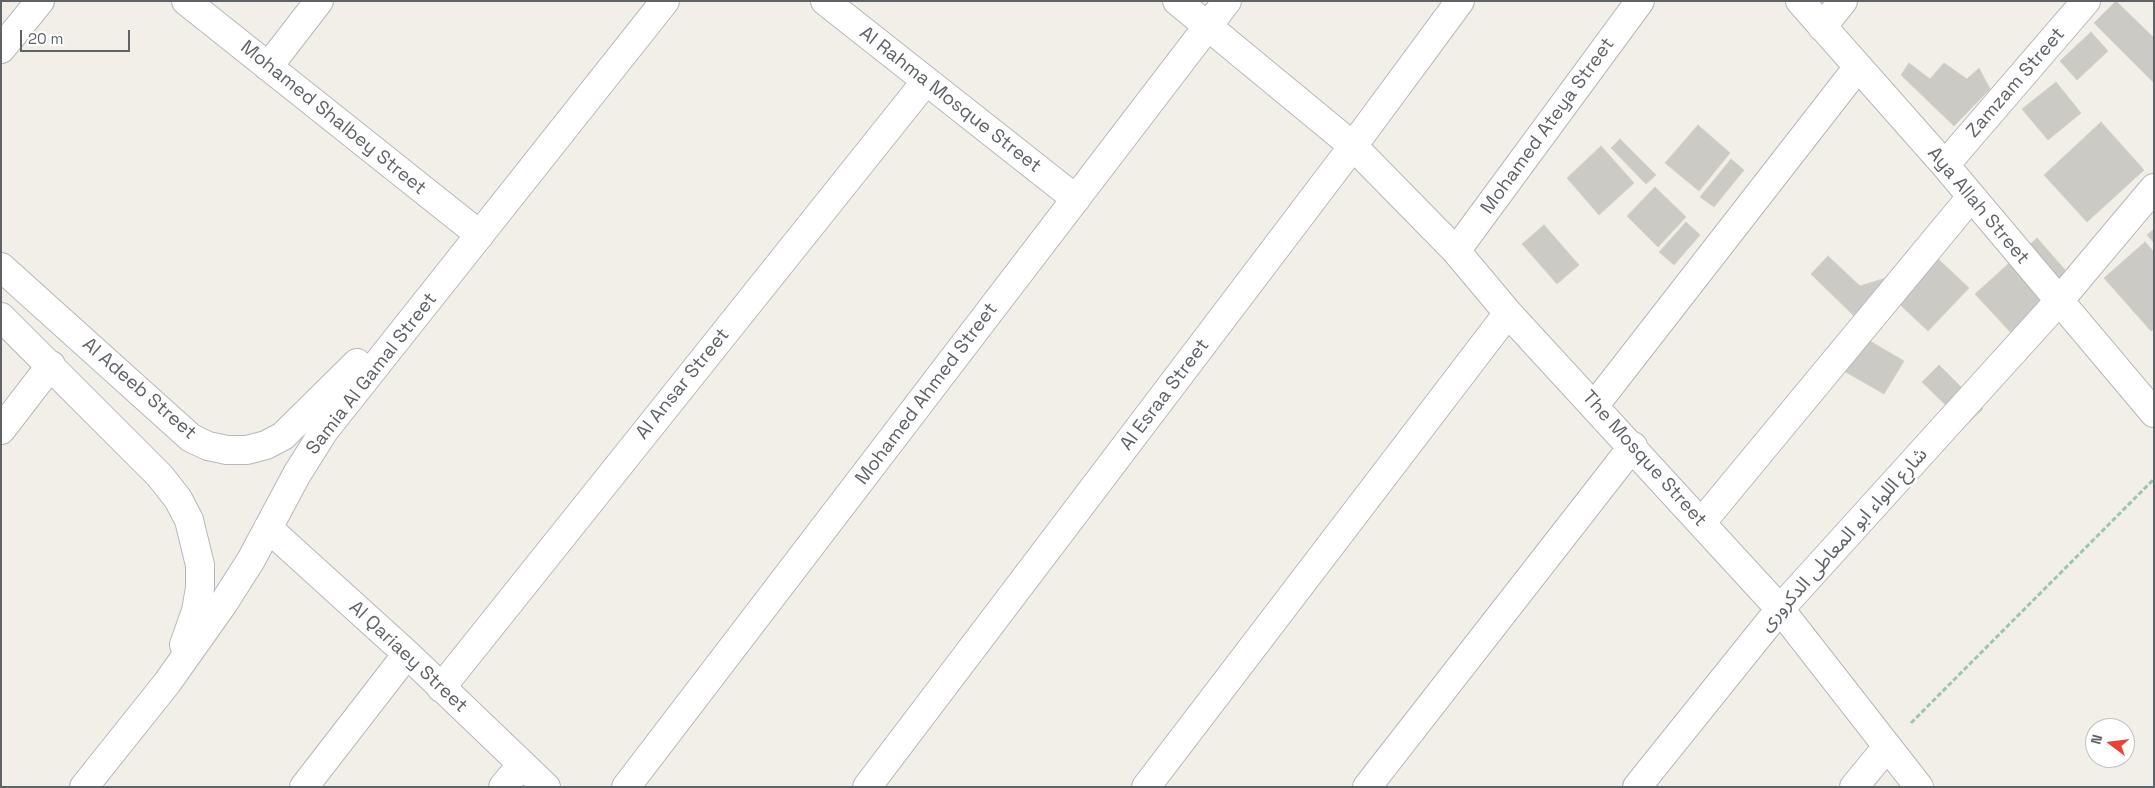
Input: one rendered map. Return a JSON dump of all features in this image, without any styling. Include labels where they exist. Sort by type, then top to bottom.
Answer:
[{"type":"street","points":[[1,49],[40,1]]},
{"type":"street","name":"Mohamed Shalbey Street","points":[[186,1],[480,236]]},
{"type":"street","points":[[268,67],[319,1]]},
{"type":"street","name":"Samia Al Gamal Street","points":[[84,787],[167,683],[223,604],[252,560],[297,474],[324,431],[665,1]]},
{"type":"street","name":"Al Rahma Mosque Street","points":[[825,1],[1076,199]]},
{"type":"street","name":"The Mosque Street","points":[[1177,1],[1353,146],[1456,252],[1508,312],[1596,405],[1780,609],[1919,787]]},
{"type":"street","name":"Mohamed Ahmed Street","points":[[626,787],[1227,1]]},
{"type":"street","name":"Al Esraa Street","points":[[867,787],[1353,146],[1460,1]]},
{"type":"street","name":"Mohamed Ateya Street","points":[[1456,252],[1640,1]]},
{"type":"street","name":"Aya Allah Street","points":[[1800,1],[1945,166],[2154,413]]},
{"type":"street","points":[[1822,27],[1843,1]]},
{"type":"street","name":"Zamzam Street","points":[[1945,166],[2086,1]]},
{"type":"street","points":[[1596,405],[1858,67]]},
{"type":"street","name":"Al Ansar Street","points":[[441,688],[926,81]]},
{"type":"street","name":"شارع اللواء ابو المعاطى الدكرورى","points":[[1637,787],[1780,609],[2059,301],[2154,188]]},
{"type":"street","points":[[1702,522],[1971,197]]},
{"type":"street","name":"Al Adeeb Street","points":[[1,267],[191,438],[208,446],[228,450],[247,450],[266,445],[283,436],[369,352],[407,328]]},
{"type":"street","points":[[1146,787],[1508,312]]},
{"type":"street","points":[[1,317],[160,476],[178,499],[189,520],[200,565],[200,588],[190,634],[167,683]]},
{"type":"street","points":[[1,430],[51,365]]},
{"type":"street","points":[[1367,787],[1633,446]]},
{"type":"street","name":"Al Qariaey Street","points":[[268,528],[407,654],[546,787]]},
{"type":"street","points":[[304,787],[407,654]]},
{"type":"street","points":[[1854,787],[1886,747]]},
{"type":"street","points":[[503,787],[522,764]]},
{"type":"path","points":[[1886,747],[2154,479]]},
{"type":"building","points":[[2116,1],[2154,38],[2153,82],[2094,23]]},
{"type":"building","points":[[2091,32],[2108,51],[2077,80],[2060,61]]},
{"type":"building","points":[[1909,63],[1930,79],[1944,63],[1967,79],[1979,68],[1990,89],[1954,126],[1901,75]]},
{"type":"building","points":[[2056,82],[2081,113],[2048,140],[2022,109]]},
{"type":"building","points":[[2101,122],[2144,170],[2087,222],[2044,175]]},
{"type":"building","points":[[1698,125],[1730,153],[1699,191],[1665,163]]},
{"type":"building","points":[[1620,139],[1656,175],[1646,184],[1611,148]]},
{"type":"building","points":[[1601,146],[1634,183],[1599,215],[1567,178]]},
{"type":"building","points":[[1731,159],[1744,170],[1714,207],[1700,197]]},
{"type":"building","points":[[1655,187],[1686,217],[1658,247],[1627,216]]},
{"type":"building","points":[[1686,222],[1700,235],[1674,265],[1659,252]]},
{"type":"building","points":[[1544,225],[1579,265],[1557,284],[1522,244]]},
{"type":"building","points":[[2154,229],[2154,243],[2147,235]]},
{"type":"building","points":[[2037,238],[2074,280],[2014,336],[1975,294]]},
{"type":"building","points":[[2145,242],[2154,252],[2154,329],[2151,331],[2104,278]]},
{"type":"building","points":[[1828,256],[1860,286],[1899,274],[1856,318],[1811,274]]},
{"type":"building","points":[[1935,256],[1969,288],[1928,331],[1894,299]]},
{"type":"building","points":[[1863,337],[1904,361],[1884,394],[1844,371]]},
{"type":"building","points":[[1939,365],[1983,409],[1966,425],[1922,382]]}]
